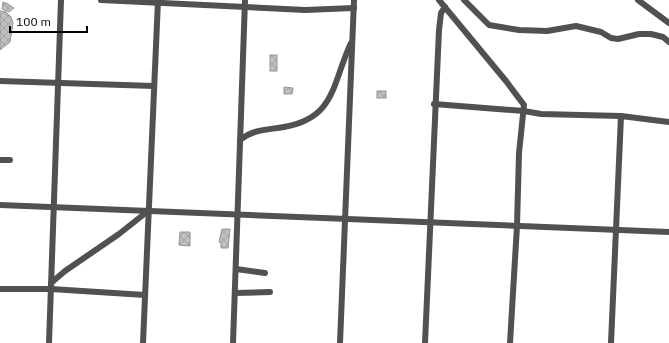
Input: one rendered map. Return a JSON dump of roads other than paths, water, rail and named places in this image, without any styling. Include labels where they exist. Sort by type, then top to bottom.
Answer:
[{"type":"street","points":[[49,343],[62,0]]},
{"type":"street","points":[[101,0],[157,1],[305,10],[354,8]]},
{"type":"street","points":[[233,343],[245,0]]},
{"type":"street","points":[[340,343],[354,0]]},
{"type":"street","points":[[439,0],[524,105],[519,153],[517,226],[510,343]]},
{"type":"street","points":[[464,0],[488,25],[519,30],[547,31],[576,26],[601,32],[611,38],[618,39],[639,34],[651,34],[662,37],[669,42]]},
{"type":"street","points":[[638,0],[669,23]]},
{"type":"street","points":[[143,343],[157,1]]},
{"type":"street","points":[[425,343],[438,30],[441,13],[445,7]]},
{"type":"street","points":[[240,140],[255,131],[288,127],[314,117],[330,97],[352,39]]},
{"type":"street","points":[[0,81],[154,86]]},
{"type":"street","points":[[434,104],[524,111],[541,114],[621,116],[669,122]]},
{"type":"street","points":[[611,343],[621,116]]},
{"type":"street","points":[[0,160],[10,160]]},
{"type":"street","points":[[0,205],[669,232]]},
{"type":"street","points":[[51,286],[65,271],[119,234],[148,211]]},
{"type":"street","points":[[236,269],[265,273]]},
{"type":"street","points":[[0,289],[51,286],[145,295]]},
{"type":"street","points":[[235,293],[270,292]]}]
